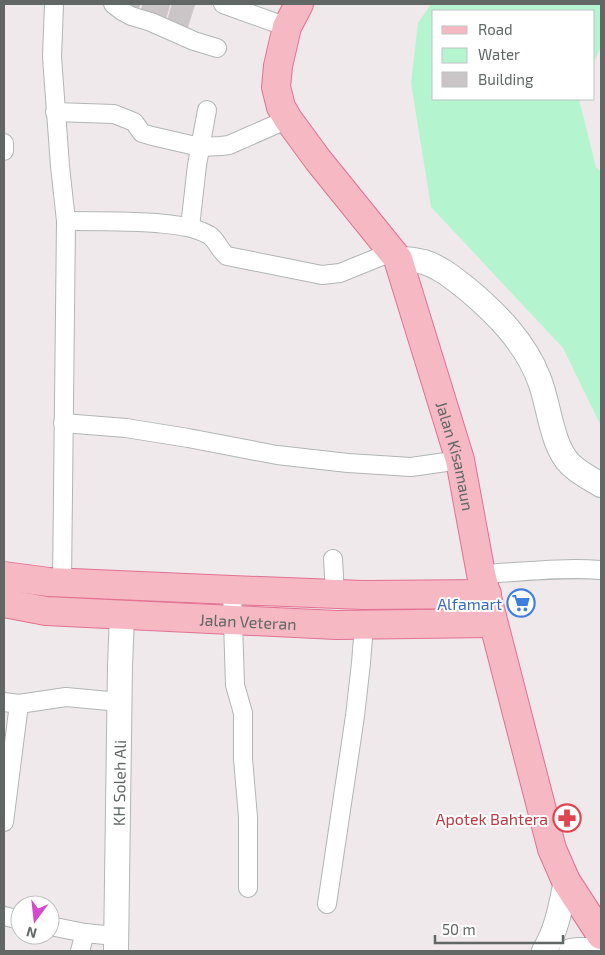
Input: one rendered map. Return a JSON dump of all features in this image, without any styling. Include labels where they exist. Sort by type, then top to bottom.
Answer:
[{"type":"main road","name":"Jalan Kisamaun","points":[[293,15],[278,66],[276,87],[280,107],[318,160],[395,255],[460,460],[484,584],[552,849],[566,881],[601,936]]},
{"type":"main road","name":"Jalan Veteran","points":[[4,576],[62,583],[335,594],[484,584]]},
{"type":"main road","name":"Jalan Veteran","points":[[4,603],[46,611],[336,625],[364,626],[493,622]]},
{"type":"street","points":[[54,4],[52,58],[66,221],[62,583]]},
{"type":"street","points":[[113,4],[131,16],[217,48]]},
{"type":"street","points":[[223,4],[293,15]]},
{"type":"street","points":[[190,227],[200,147],[207,110]]},
{"type":"street","points":[[56,112],[114,114],[134,122],[142,133],[200,147],[229,145],[288,119]]},
{"type":"street","points":[[4,144],[4,151]]},
{"type":"street","points":[[66,221],[137,222],[190,227],[211,236],[227,256],[322,275],[340,273],[395,255],[425,262],[448,274],[485,305],[513,334],[525,350],[539,378],[556,439],[562,452],[570,463],[601,485]]},
{"type":"street","points":[[63,424],[126,428],[277,455],[348,463],[411,466],[460,460]]},
{"type":"street","points":[[333,559],[335,594]]},
{"type":"street","points":[[484,584],[544,569],[601,570]]},
{"type":"street","points":[[232,590],[235,685],[243,713],[243,759],[248,817],[248,888]]},
{"type":"street","name":"KH Soleh Ali","points":[[116,944],[122,615]]},
{"type":"street","points":[[326,904],[355,716],[364,626]]},
{"type":"street","points":[[4,822],[11,703],[66,697],[120,702]]},
{"type":"street","points":[[544,951],[555,930],[566,881]]},
{"type":"street","points":[[60,928],[84,933],[116,944]]},
{"type":"street","points":[[80,951],[84,933]]},
{"type":"street","points":[[571,951],[601,950]]},
{"type":"water","points":[[431,4],[601,4],[601,47],[595,60],[595,10],[432,10],[432,100],[579,100],[596,167],[601,172],[601,426],[563,348],[431,207],[411,83],[418,23]]},
{"type":"building","points":[[120,4],[140,4],[136,16]]},
{"type":"building","points":[[143,4],[170,4],[164,25],[139,17]]},
{"type":"building","points":[[172,4],[195,4],[186,32],[166,26]]},
{"type":"place","name":"Alfamart","points":[[521,603]]},
{"type":"place","name":"Apotek Bahtera","points":[[567,818]]}]
